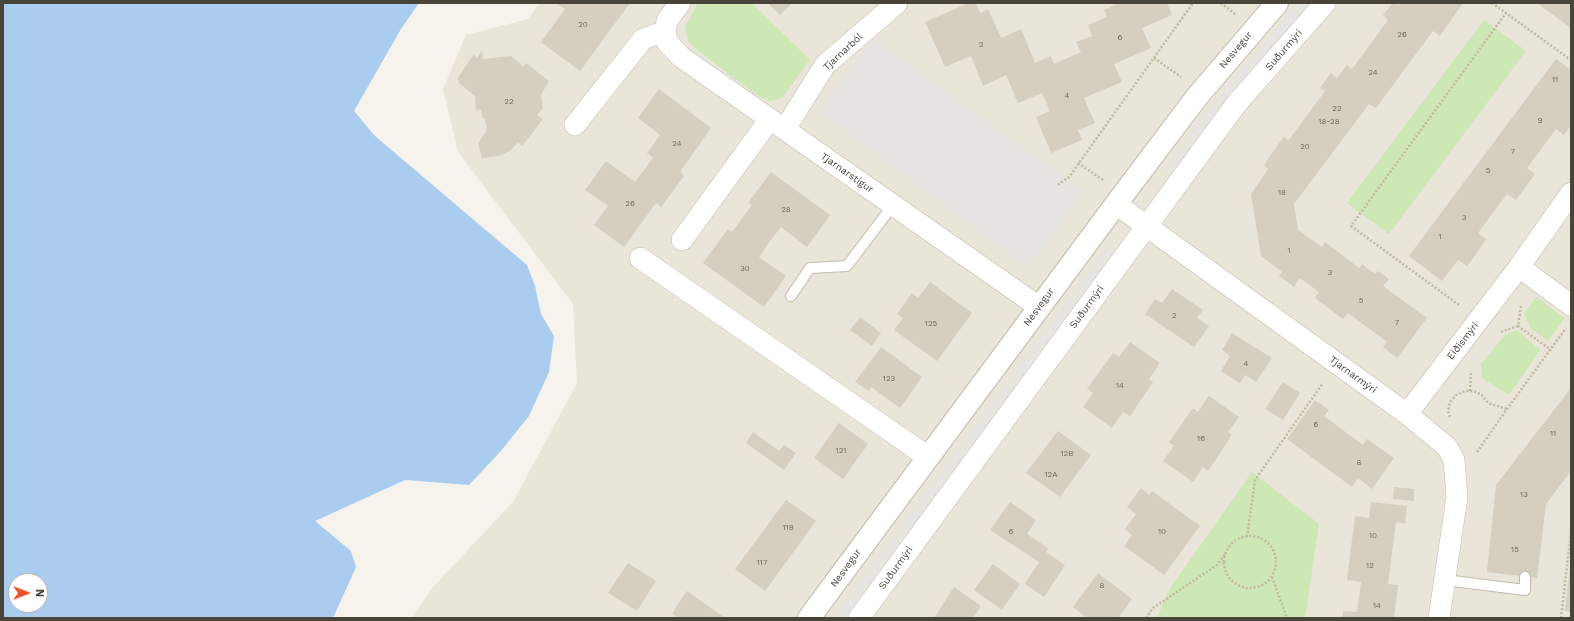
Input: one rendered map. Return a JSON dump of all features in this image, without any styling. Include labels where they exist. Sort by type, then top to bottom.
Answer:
[{"type":"street","points":[[575,125],[643,39],[665,31],[667,21],[680,3]]},
{"type":"street","name":"Tjarnarból","points":[[682,240],[825,65],[897,3]]},
{"type":"street","name":"Nesvegur","points":[[809,618],[1039,307],[1112,194],[1277,3]]},
{"type":"street","name":"Suðurmýri","points":[[859,618],[1237,103],[1325,3]]},
{"type":"street","name":"Tjarnarstígur","points":[[665,31],[667,42],[681,57],[1039,307]]},
{"type":"street","name":"Eiðismýri","points":[[1407,414],[1479,320],[1523,270],[1571,193]]},
{"type":"street","name":"Tjarnarmýri","points":[[1112,194],[1146,225],[1407,414],[1447,446],[1454,460],[1457,496],[1439,618]]},
{"type":"street","points":[[640,258],[928,457]]},
{"type":"street","points":[[1523,270],[1571,305]]},
{"type":"lane","points":[[791,296],[810,268],[847,266],[893,205]]},
{"type":"lane","points":[[1445,580],[1524,590],[1525,577]]},
{"type":"path","points":[[1058,185],[1069,177],[1194,3]]},
{"type":"path","points":[[1220,3],[1240,19]]},
{"type":"path","points":[[1492,3],[1571,60]]},
{"type":"path","points":[[1479,320],[1351,226],[1506,13]]},
{"type":"path","points":[[1154,58],[1182,78]]},
{"type":"path","points":[[1078,163],[1112,194]]},
{"type":"path","points":[[1523,270],[1518,326],[1551,350]]},
{"type":"path","points":[[1455,473],[1470,463],[1507,408],[1571,322]]},
{"type":"path","points":[[1247,537],[1255,480],[1338,364]]},
{"type":"path","points":[[1450,420],[1448,411],[1450,402],[1456,395],[1465,391],[1474,391],[1482,395],[1488,402],[1507,408]]},
{"type":"path","points":[[1561,618],[1571,532]]},
{"type":"path","points":[[1146,618],[1153,608],[1216,564],[1234,542],[1247,537],[1255,537],[1270,545],[1276,560],[1276,569],[1272,576],[1259,587],[1251,589],[1238,585],[1229,577],[1225,570],[1226,553]]},
{"type":"path","points":[[1272,576],[1287,618]]},
{"type":"shaded area","points":[[539,3],[1571,3],[1571,618],[411,618],[433,587],[513,502],[577,383],[573,304],[458,152],[443,89],[466,35],[528,19]]},
{"type":"shaded area","points":[[1298,3],[1312,3],[1173,177],[1165,168],[1218,98]]},
{"type":"shaded area","points":[[873,38],[1084,192],[1028,268],[819,111]]},
{"type":"shaded area","points":[[1108,245],[1113,253],[848,618],[834,618]]},
{"type":"green space","points":[[698,3],[752,3],[810,60],[782,98],[770,101],[758,96],[697,50],[688,41],[685,27]]},
{"type":"green space","points":[[1484,20],[1526,51],[1389,234],[1347,203]]},
{"type":"green space","points":[[1536,297],[1565,318],[1548,341],[1531,329],[1524,314]]},
{"type":"green space","points":[[1517,330],[1540,350],[1509,395],[1482,378],[1481,364],[1505,335]]},
{"type":"green space","points":[[1252,472],[1319,524],[1305,618],[1157,618],[1169,590]]},
{"type":"water","points":[[3,3],[419,3],[401,29],[354,111],[375,136],[527,265],[535,286],[541,314],[554,336],[549,372],[529,416],[500,452],[469,485],[405,480],[315,521],[351,551],[356,567],[333,618],[3,618]]},
{"type":"building","points":[[556,3],[630,3],[580,71],[541,42],[565,9]]},
{"type":"building","points":[[768,3],[792,3],[780,15]]},
{"type":"building","points":[[969,3],[976,3],[980,13],[988,9],[1001,38],[1021,29],[1035,63],[1051,56],[1054,64],[1081,52],[1076,42],[1092,36],[1088,25],[1107,17],[1104,10],[1119,3],[1167,3],[1172,15],[1142,28],[1151,48],[1114,64],[1122,82],[1084,98],[1095,123],[1078,130],[1082,140],[1051,153],[1036,117],[1050,111],[1042,93],[1018,103],[1006,75],[983,86],[971,56],[945,67],[925,22]]},
{"type":"building","points":[[1393,3],[1400,5],[1402,3],[1463,3],[1440,36],[1433,31],[1376,108],[1369,104],[1294,204],[1298,230],[1322,247],[1325,242],[1359,268],[1362,264],[1375,274],[1378,271],[1389,279],[1383,286],[1427,318],[1397,358],[1383,347],[1387,342],[1348,313],[1343,319],[1315,298],[1319,292],[1300,278],[1294,287],[1279,276],[1282,272],[1261,256],[1251,194],[1268,169],[1264,165],[1284,136],[1288,141],[1325,91],[1320,88],[1331,73],[1337,78],[1347,65],[1352,69],[1388,20],[1383,15]]},
{"type":"building","points":[[1537,3],[1571,3],[1571,28],[1549,12]]},
{"type":"building","points":[[482,51],[483,59],[511,56],[524,67],[526,63],[549,81],[541,95],[543,108],[537,115],[543,119],[522,146],[518,142],[510,151],[499,156],[482,158],[478,143],[487,130],[485,119],[482,117],[481,109],[476,110],[475,96],[459,83],[458,78],[474,54],[477,58]]},
{"type":"building","points":[[1556,59],[1571,70],[1571,125],[1564,135],[1556,129],[1527,168],[1535,174],[1516,200],[1507,194],[1478,233],[1486,239],[1467,266],[1458,260],[1442,281],[1409,256]]},
{"type":"building","points":[[659,89],[711,128],[680,172],[684,176],[661,207],[656,203],[624,247],[594,225],[608,206],[585,190],[606,161],[635,182],[653,158],[647,153],[660,135],[638,118]]},
{"type":"building","points":[[771,172],[830,215],[807,247],[781,227],[770,241],[759,257],[786,276],[764,307],[703,263],[728,229],[732,232],[752,205],[748,203]]},
{"type":"building","points":[[930,282],[972,313],[937,361],[894,330],[903,318],[897,314],[912,293],[918,298]]},
{"type":"building","points":[[1172,289],[1203,310],[1197,318],[1209,326],[1194,347],[1145,314],[1155,299],[1162,303]]},
{"type":"building","points":[[860,317],[881,333],[872,346],[850,330]]},
{"type":"building","points":[[1232,333],[1272,358],[1256,382],[1245,375],[1240,383],[1221,371],[1230,356],[1222,350]]},
{"type":"building","points":[[1130,342],[1160,363],[1149,379],[1153,382],[1130,416],[1123,412],[1112,428],[1083,407],[1093,393],[1087,389],[1113,353],[1119,357]]},
{"type":"building","points":[[881,347],[922,377],[900,408],[871,387],[869,391],[855,382]]},
{"type":"building","points":[[1283,382],[1300,393],[1283,420],[1265,409]]},
{"type":"building","points":[[1571,388],[1571,471],[1546,504],[1537,578],[1487,572],[1496,485]]},
{"type":"building","points":[[1209,396],[1239,417],[1228,432],[1232,435],[1208,471],[1203,467],[1193,482],[1163,461],[1174,446],[1169,442],[1193,408],[1198,412]]},
{"type":"building","points":[[1315,400],[1329,410],[1324,416],[1363,445],[1367,439],[1394,458],[1372,489],[1358,478],[1352,487],[1287,439]]},
{"type":"building","points":[[839,423],[868,444],[843,479],[814,458]]},
{"type":"building","points":[[1058,431],[1091,455],[1060,497],[1026,473]]},
{"type":"building","points":[[753,432],[779,451],[784,445],[796,453],[784,470],[746,443]]},
{"type":"building","points":[[1394,487],[1414,489],[1414,501],[1393,499]]},
{"type":"building","points":[[1141,488],[1149,495],[1152,491],[1200,526],[1164,575],[1124,546],[1132,535],[1125,529],[1136,514],[1127,507]]},
{"type":"building","points":[[786,500],[816,521],[765,591],[735,569]]},
{"type":"building","points":[[1010,502],[1036,520],[1027,534],[1048,548],[1046,552],[1065,565],[1044,597],[1025,584],[1039,562],[990,530]]},
{"type":"building","points":[[1371,502],[1407,506],[1405,524],[1396,522],[1388,584],[1398,585],[1394,618],[1342,618],[1343,611],[1357,612],[1361,582],[1347,580],[1355,516],[1369,518]]},
{"type":"building","points":[[628,563],[656,581],[637,611],[608,593]]},
{"type":"building","points":[[993,564],[1020,584],[1002,610],[974,590]]},
{"type":"building","points":[[1571,566],[1571,612],[1565,611]]},
{"type":"building","points":[[1098,573],[1132,599],[1118,618],[1087,618],[1073,607]]},
{"type":"building","points":[[954,587],[981,606],[973,618],[934,618]]},
{"type":"building","points":[[687,591],[725,618],[678,618],[672,613]]}]
